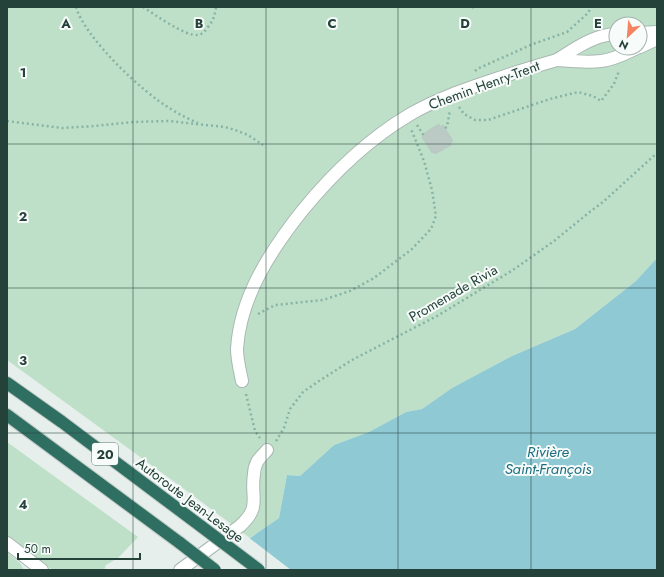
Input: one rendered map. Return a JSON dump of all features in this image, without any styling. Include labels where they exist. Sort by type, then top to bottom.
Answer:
[{"type":"highway","name":"Autoroute Jean-Lesage","points":[[7,383],[74,431],[259,570]]},
{"type":"highway","name":"20","points":[[7,415],[214,570]]},
{"type":"lane","name":"Chemin Henry-Trent","points":[[242,381],[237,350],[240,324],[251,293],[268,259],[293,222],[328,180],[361,149],[383,132],[430,104],[457,92],[556,60],[589,41],[608,35]]},
{"type":"lane","name":"Chemin Henry-Trent","points":[[556,60],[576,62],[602,61],[618,56]]},
{"type":"lane","points":[[180,570],[240,526],[248,518],[254,505],[253,479],[257,462],[267,450]]},
{"type":"lane","points":[[7,543],[42,570]]},
{"type":"path","points":[[76,7],[86,27],[98,43],[128,75],[149,94],[170,109],[201,124]]},
{"type":"path","points":[[143,7],[182,31],[197,35],[204,32],[211,23],[216,7]]},
{"type":"path","points":[[591,7],[588,13],[567,32],[533,44],[477,69],[457,92],[459,108],[464,114],[475,120],[488,120],[550,99],[578,92],[593,96],[601,101],[614,84],[619,71],[621,56]]},
{"type":"path","points":[[240,324],[275,305],[323,300],[350,290],[374,278],[412,249],[431,229],[436,216],[432,190],[424,161],[406,117]]},
{"type":"path","points":[[7,121],[62,128],[134,122],[168,121],[201,124],[225,127],[235,130],[248,135],[263,145]]},
{"type":"path","name":"Promenade Rivia","points":[[267,450],[278,438],[284,428],[290,409],[303,392],[352,360],[437,316],[513,270],[554,241],[603,202],[657,153]]},
{"type":"path","points":[[246,394],[256,431],[267,450]]},
{"type":"green space","points":[[7,7],[657,7],[657,258],[636,281],[575,329],[512,356],[452,388],[422,409],[406,412],[369,432],[334,445],[300,476],[287,475],[279,518],[250,538],[7,360]]},
{"type":"green space","points":[[7,442],[138,537],[118,558],[106,565],[104,570],[53,570],[47,566],[7,536]]},
{"type":"green space","points":[[7,552],[20,563],[24,570],[7,570]]},
{"type":"water","name":"Rivière Saint-François","points":[[657,258],[657,570],[204,570],[279,518],[287,475],[300,476],[334,445],[369,432],[406,412],[422,409],[452,388],[512,356],[575,329],[636,281]]},
{"type":"pier","points":[[248,537],[291,570],[202,570],[202,568]]},
{"type":"building","points":[[439,124],[440,127],[443,125],[453,141],[450,143],[451,145],[435,154],[433,152],[432,153],[422,137],[424,136],[423,134]]}]
